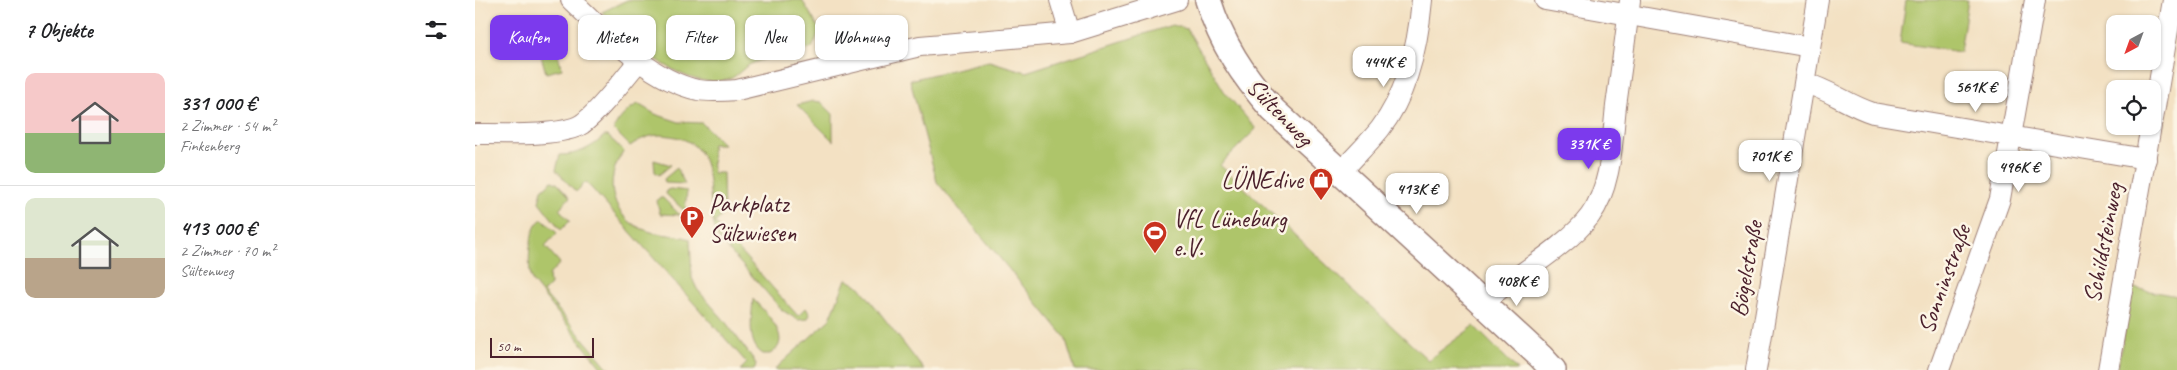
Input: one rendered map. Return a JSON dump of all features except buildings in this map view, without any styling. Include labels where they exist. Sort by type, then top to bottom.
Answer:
[{"type":"main road","name":"Sültenweg","points":[[1208,0],[1224,44],[1250,83],[1273,110],[1553,370]]},
{"type":"street","points":[[571,0],[639,61],[661,76],[679,85],[699,90],[737,90],[920,46],[1070,33],[1177,0]]},
{"type":"street","points":[[1060,0],[1070,33]]},
{"type":"street","points":[[1341,172],[1380,129],[1396,104],[1407,78],[1415,47],[1422,0]]},
{"type":"street","points":[[1545,0],[1629,8],[1810,47]]},
{"type":"street","name":"Bögelstraße","points":[[1756,370],[1818,0]]},
{"type":"street","name":"Sonninstraße","points":[[1939,370],[2000,199],[2035,0]]},
{"type":"street","points":[[2160,80],[2173,0]]},
{"type":"street","points":[[1484,304],[1496,292],[1576,231],[1590,216],[1600,198],[1612,140],[1629,8]]},
{"type":"street","points":[[475,134],[551,132],[573,128],[591,116],[639,61]]},
{"type":"street","points":[[1805,83],[1821,87],[1854,107],[1873,113],[2146,159]]},
{"type":"street","name":"Schildsteinweg","points":[[2108,370],[2150,135]]},
{"type":"green space","points":[[627,0],[802,0],[815,22],[815,41],[812,48],[805,50],[805,15],[745,15],[745,60],[762,60],[746,67],[730,79],[712,82],[695,79],[677,72],[656,59],[656,15],[605,15],[602,12]]},
{"type":"green space","points":[[1906,0],[1968,0],[1960,52],[1900,43]]},
{"type":"green space","name":"VfL Lüneburg e.V.","points":[[1172,25],[1187,29],[1224,91],[1256,129],[1220,165],[1428,360],[1474,326],[1518,370],[1075,370],[1065,337],[937,182],[910,80],[989,61],[1026,72]]},
{"type":"green space","points":[[542,60],[559,60],[562,69],[546,73]]},
{"type":"green space","points":[[813,101],[821,102],[833,114],[833,141],[797,105]]},
{"type":"green space","points":[[638,104],[655,114],[679,122],[702,123],[723,144],[712,144],[713,173],[723,173],[724,213],[715,223],[798,316],[806,308],[810,315],[807,319],[798,320],[782,310],[719,239],[711,210],[705,163],[698,150],[687,141],[665,135],[649,136],[630,146],[614,130],[623,115]]},
{"type":"green space","points":[[604,136],[608,136],[624,151],[617,162],[613,174],[612,186],[618,208],[635,226],[659,234],[690,239],[692,278],[697,289],[724,320],[754,360],[756,365],[754,370],[740,370],[747,363],[586,182],[576,192],[556,170],[560,155],[584,150]]},
{"type":"green space","points":[[654,160],[671,165],[659,175],[655,172]]},
{"type":"green space","points":[[677,168],[685,184],[665,183],[664,179]]},
{"type":"green space","points":[[552,181],[557,183],[570,197],[559,209],[570,221],[561,230],[539,202],[542,190]]},
{"type":"green space","points":[[667,190],[687,191],[685,211],[666,194]]},
{"type":"green space","points":[[659,198],[663,198],[680,215],[660,214],[657,201]]},
{"type":"green space","points":[[543,219],[557,233],[545,246],[560,263],[549,275],[550,285],[543,292],[610,370],[603,370],[532,281],[529,267],[530,247],[534,229]]},
{"type":"green space","points":[[846,279],[860,287],[924,370],[774,370],[830,319]]},
{"type":"green space","points":[[2133,288],[2177,296],[2177,370],[2117,370]]},
{"type":"green space","points":[[753,299],[770,318],[779,334],[780,341],[777,348],[770,354],[763,354],[754,344],[751,329]]},
{"type":"place","name":"LÜNEdive","points":[[1321,201]]},
{"type":"place","name":"Parkplatz Sülzwiesen","points":[[692,239]]},
{"type":"place","name":"VfL Lüneburg e.V.","points":[[1155,254]]}]
